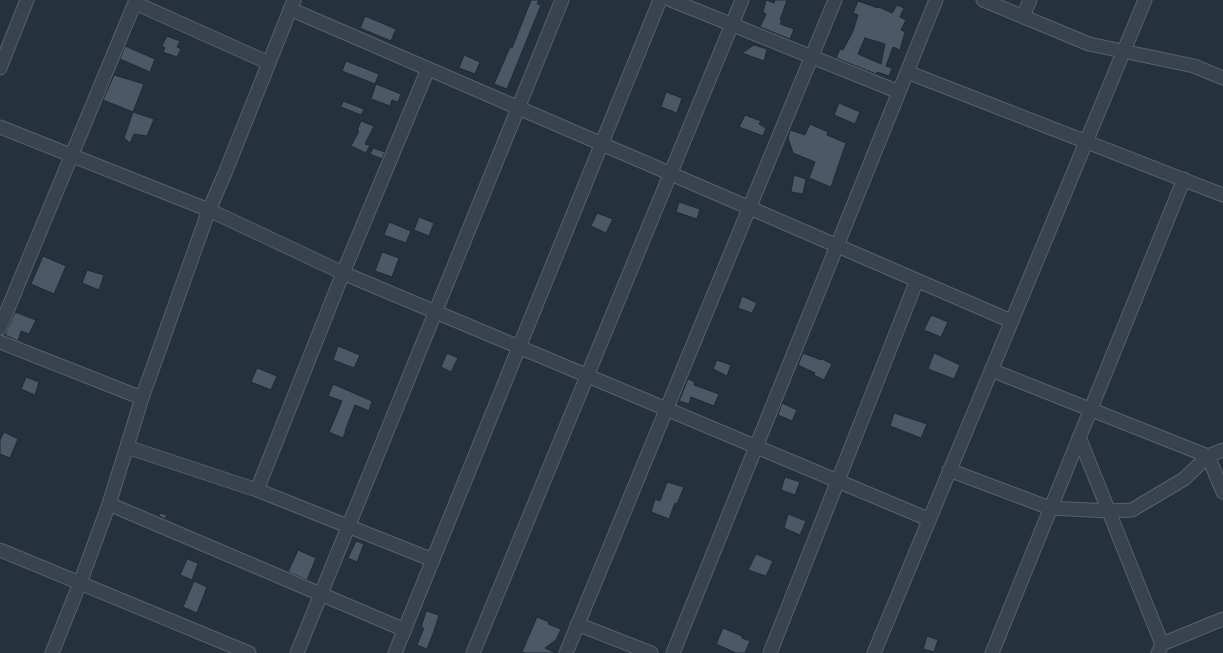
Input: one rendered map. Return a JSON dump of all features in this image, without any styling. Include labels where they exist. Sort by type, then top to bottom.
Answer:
[{"type":"street","points":[[0,68],[27,0]]},
{"type":"street","points":[[297,653],[562,0]]},
{"type":"street","points":[[395,653],[660,0]]},
{"type":"street","points":[[671,0],[899,92]]},
{"type":"street","points":[[474,653],[742,0]]},
{"type":"street","points":[[566,653],[835,0]]},
{"type":"street","points":[[673,653],[936,0]]},
{"type":"street","points":[[983,0],[1089,44],[1194,66],[1222,76]]},
{"type":"street","points":[[1023,17],[1030,0]]},
{"type":"street","points":[[874,653],[928,519],[1145,0]]},
{"type":"street","points":[[0,328],[135,1],[269,63]]},
{"type":"street","points":[[52,653],[109,504],[142,398],[209,210],[292,4],[428,69],[1012,321]]},
{"type":"street","points":[[256,490],[343,273],[428,69]]},
{"type":"street","points":[[907,72],[1223,195]]},
{"type":"street","points":[[0,127],[209,210],[343,273],[928,519]]},
{"type":"street","points":[[992,653],[1184,179]]},
{"type":"street","points":[[770,653],[918,280]]},
{"type":"street","points":[[0,342],[142,398]]},
{"type":"street","points":[[991,370],[1208,456],[1223,492]]},
{"type":"street","points":[[1079,437],[1109,511],[1160,649],[1223,618]]},
{"type":"street","points":[[127,447],[256,490],[433,560]]},
{"type":"street","points":[[949,470],[1050,508],[1109,511],[1132,510],[1184,479],[1208,456],[1223,450]]},
{"type":"street","points":[[109,504],[405,630]]},
{"type":"street","points":[[0,550],[249,653]]},
{"type":"street","points":[[578,624],[651,653]]},
{"type":"building","points":[[531,0],[539,0],[537,4],[541,5],[507,89],[494,84],[510,47],[512,48]]},
{"type":"building","points":[[766,0],[774,3],[775,0],[787,0],[780,24],[794,29],[790,39],[760,27],[766,14],[763,12]]},
{"type":"building","points":[[858,1],[878,8],[879,7],[892,13],[897,5],[904,8],[900,17],[906,20],[901,30],[905,32],[900,50],[893,47],[886,66],[892,68],[889,76],[877,72],[876,74],[836,58],[840,49],[843,50],[853,31],[858,15],[853,13]],"holes":[[[865,38],[885,44],[881,64],[858,54]]]},
{"type":"building","points":[[365,16],[396,29],[391,41],[360,28]]},
{"type":"building","points":[[167,36],[180,41],[177,47],[181,49],[177,57],[163,52],[165,48],[162,46]]},
{"type":"building","points":[[754,45],[767,49],[764,61],[742,53]]},
{"type":"building","points":[[125,46],[155,59],[150,72],[120,59]]},
{"type":"building","points":[[464,55],[480,62],[475,74],[459,68]]},
{"type":"building","points":[[346,61],[379,74],[375,84],[342,71]]},
{"type":"building","points":[[114,75],[144,84],[133,112],[103,100]]},
{"type":"building","points":[[376,84],[401,94],[398,102],[392,100],[390,106],[371,99]]},
{"type":"building","points":[[666,92],[682,98],[677,113],[661,107]]},
{"type":"building","points":[[343,101],[364,109],[361,115],[341,107]]},
{"type":"building","points":[[839,103],[860,112],[855,124],[834,115]]},
{"type":"building","points":[[133,112],[154,119],[147,136],[134,134],[130,143],[124,138]]},
{"type":"building","points":[[745,115],[761,121],[759,124],[766,128],[763,136],[739,127]]},
{"type":"building","points":[[361,121],[374,126],[365,144],[370,145],[366,153],[351,146],[359,131],[357,131]]},
{"type":"building","points":[[810,124],[828,132],[827,135],[846,143],[831,187],[809,178],[815,162],[793,153],[788,138],[790,130],[805,135]]},
{"type":"building","points":[[373,148],[385,152],[382,159],[370,154]]},
{"type":"building","points":[[794,175],[806,179],[803,194],[791,192]]},
{"type":"building","points":[[679,202],[700,209],[697,219],[676,212]]},
{"type":"building","points":[[597,213],[613,219],[606,233],[591,226]]},
{"type":"building","points":[[419,217],[434,223],[429,236],[414,230]]},
{"type":"building","points":[[389,222],[411,231],[406,243],[384,235]]},
{"type":"building","points":[[382,252],[399,258],[392,277],[375,271]]},
{"type":"building","points":[[43,256],[66,266],[54,294],[31,284]]},
{"type":"building","points":[[87,270],[104,275],[99,290],[82,283]]},
{"type":"building","points":[[742,296],[757,303],[752,313],[738,308]]},
{"type":"building","points":[[15,312],[36,320],[29,334],[21,331],[18,341],[5,335]]},
{"type":"building","points":[[931,315],[948,322],[941,337],[924,330]]},
{"type":"building","points":[[338,346],[360,355],[354,368],[333,360]]},
{"type":"building","points":[[447,353],[458,358],[451,372],[441,367]]},
{"type":"building","points":[[803,353],[832,364],[824,380],[814,375],[815,373],[798,365]]},
{"type":"building","points":[[934,353],[960,365],[954,379],[928,369]]},
{"type":"building","points":[[717,360],[731,365],[727,376],[713,369]]},
{"type":"building","points":[[257,368],[277,376],[271,390],[251,382]]},
{"type":"building","points":[[26,377],[39,382],[35,395],[21,389]]},
{"type":"building","points":[[688,379],[695,382],[694,385],[719,394],[714,406],[691,397],[689,404],[679,401]]},
{"type":"building","points":[[333,384],[372,401],[369,411],[355,405],[343,438],[329,432],[342,401],[328,396]]},
{"type":"building","points":[[782,403],[797,410],[792,421],[778,415]]},
{"type":"building","points":[[894,413],[927,424],[921,438],[890,426]]},
{"type":"building","points":[[4,432],[18,439],[10,458],[0,454],[0,440]]},
{"type":"building","points":[[785,477],[800,482],[795,495],[781,490]]},
{"type":"building","points":[[667,482],[684,487],[677,504],[675,503],[669,519],[651,512],[655,499],[660,501]]},
{"type":"building","points":[[160,513],[167,515],[165,519],[159,516]]},
{"type":"building","points":[[788,514],[806,521],[800,535],[784,528]]},
{"type":"building","points":[[356,541],[364,544],[357,562],[348,558]]},
{"type":"building","points":[[298,550],[316,558],[307,580],[288,572]]},
{"type":"building","points":[[756,554],[773,561],[766,576],[748,570]]},
{"type":"building","points":[[187,559],[198,563],[192,580],[180,575]]},
{"type":"building","points":[[194,581],[207,587],[197,613],[183,607]]},
{"type":"building","points":[[426,611],[439,615],[427,649],[417,645],[424,628],[421,628]]},
{"type":"building","points":[[537,617],[549,622],[548,624],[561,629],[556,640],[545,648],[556,653],[522,652]]},
{"type":"building","points":[[723,628],[750,641],[745,653],[736,653],[716,644]]},
{"type":"building","points":[[927,636],[938,640],[934,652],[923,649]]}]
